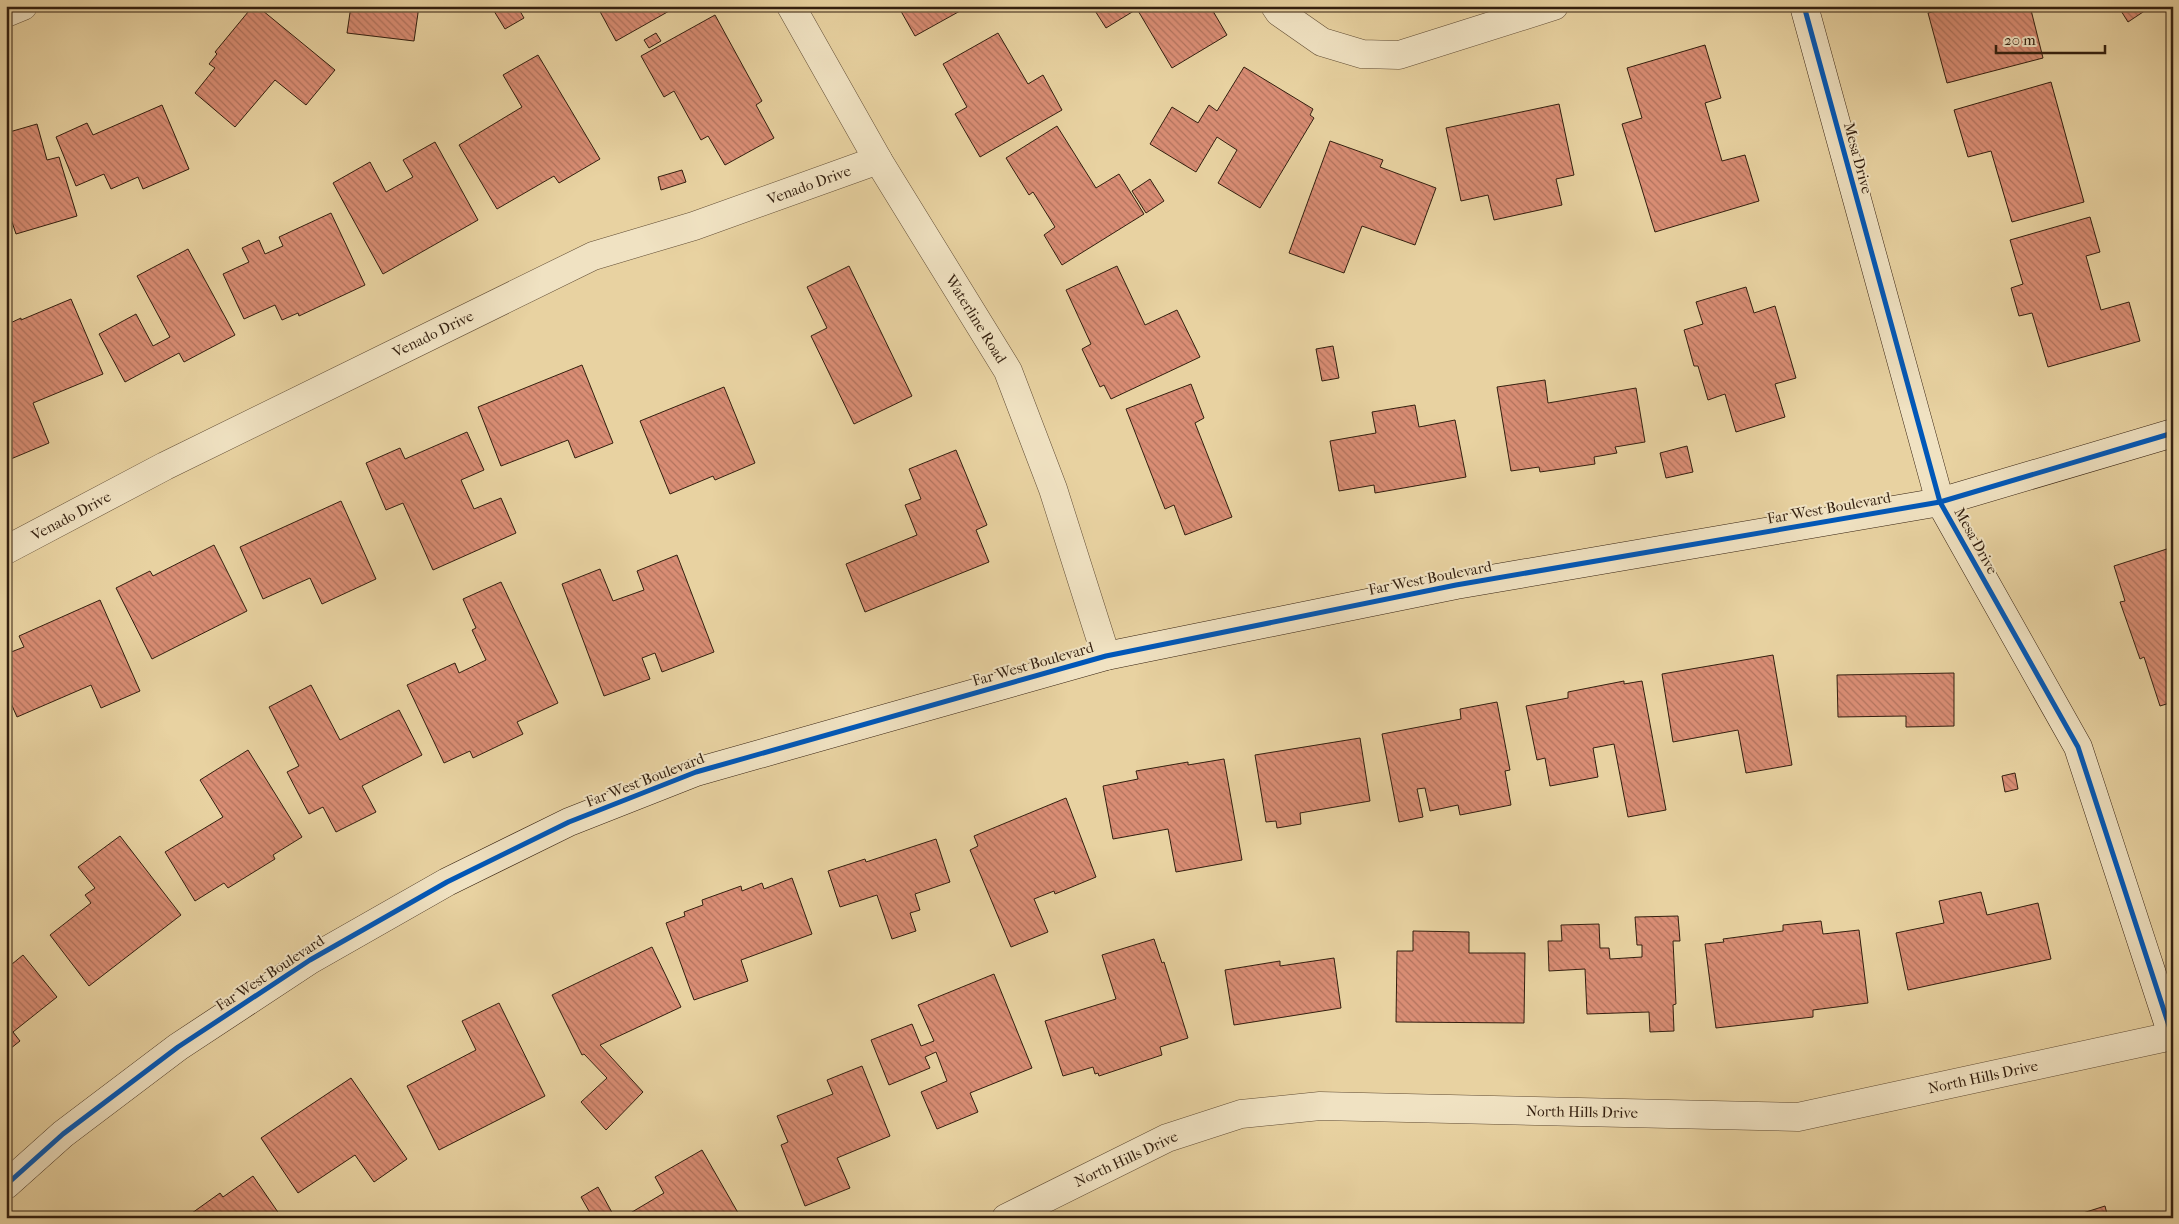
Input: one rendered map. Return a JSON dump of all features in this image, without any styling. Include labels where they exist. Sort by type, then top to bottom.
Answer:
[{"type":"street","points":[[6,13],[23,6]]},
{"type":"street","name":"Waterline Road","points":[[791,6],[878,160],[1008,371],[1053,489],[1106,656]]},
{"type":"street","points":[[1275,6],[1279,12],[1322,42],[1362,54],[1399,55],[1554,6]]},
{"type":"street","name":"Mesa Drive","points":[[1804,6],[1940,502],[2078,748],[2173,1037]]},
{"type":"street","name":"Venado Drive","points":[[6,550],[165,466],[594,256],[694,226],[878,160]]},
{"type":"street","name":"Far West Boulevard","points":[[6,1185],[63,1134],[178,1047],[310,960],[447,882],[569,822],[696,772],[1106,656],[1456,585],[1940,502],[2173,433]]},
{"type":"street","name":"North Hills Drive","points":[[1006,1218],[1167,1138],[1241,1114],[1320,1106],[1798,1117],[2173,1037]]},
{"type":"building","points":[[253,6],[257,6],[335,70],[306,105],[275,80],[235,127],[195,93],[215,68],[209,64],[217,54],[215,52]]},
{"type":"building","points":[[351,6],[419,6],[414,41],[347,33]]},
{"type":"building","points":[[502,6],[517,6],[524,18],[505,29],[494,11]]},
{"type":"building","points":[[597,6],[678,6],[616,41]]},
{"type":"building","points":[[898,6],[969,6],[915,36]]},
{"type":"building","points":[[1092,6],[1210,6],[1227,35],[1172,68],[1137,9],[1106,28]]},
{"type":"building","points":[[1944,6],[2030,6],[2043,58],[1947,83],[1928,13],[1945,9]]},
{"type":"building","points":[[2118,6],[2152,6],[2128,22]]},
{"type":"building","points":[[715,15],[762,101],[756,105],[774,138],[725,165],[708,136],[701,140],[674,91],[664,97],[641,56]]},
{"type":"building","points":[[656,33],[661,41],[649,48],[644,40]]},
{"type":"building","points":[[998,33],[1028,84],[1043,75],[1062,110],[980,157],[955,114],[967,107],[943,64]]},
{"type":"building","points":[[1705,45],[1721,98],[1705,103],[1722,161],[1745,155],[1759,201],[1655,232],[1622,124],[1642,118],[1627,68]]},
{"type":"building","points":[[538,55],[600,159],[559,183],[554,176],[497,209],[459,145],[522,107],[503,75]]},
{"type":"building","points":[[1244,67],[1313,109],[1310,115],[1314,118],[1260,208],[1218,183],[1237,150],[1217,137],[1196,172],[1150,144],[1172,107],[1198,123],[1209,105],[1217,111]]},
{"type":"building","points":[[2051,82],[2084,202],[2012,222],[1991,151],[1968,157],[1954,110]]},
{"type":"building","points":[[1559,104],[1574,175],[1556,179],[1562,205],[1494,220],[1488,195],[1461,201],[1446,128]]},
{"type":"building","points":[[162,105],[189,169],[143,189],[138,177],[111,189],[104,174],[76,186],[56,137],[87,123],[93,135]]},
{"type":"building","points":[[37,124],[47,160],[59,157],[77,216],[16,234],[6,204],[6,133]]},
{"type":"building","points":[[1057,126],[1096,188],[1119,174],[1144,214],[1062,265],[1044,235],[1055,227],[1033,192],[1029,195],[1006,158]]},
{"type":"building","points":[[1330,141],[1383,160],[1380,167],[1436,188],[1415,245],[1362,226],[1344,273],[1289,253]]},
{"type":"building","points":[[435,142],[478,220],[383,274],[333,183],[370,162],[386,192],[413,177],[403,160]]},
{"type":"building","points":[[682,170],[686,182],[661,190],[658,177]]},
{"type":"building","points":[[1150,179],[1164,201],[1146,213],[1132,191]]},
{"type":"building","points":[[331,213],[365,285],[299,316],[298,313],[282,320],[275,305],[244,319],[223,274],[249,262],[242,248],[259,240],[265,254],[283,246],[279,237]]},
{"type":"building","points":[[2090,217],[2100,252],[2086,256],[2101,310],[2129,302],[2140,341],[2048,367],[2032,313],[2019,316],[2011,288],[2023,284],[2010,240]]},
{"type":"building","points":[[188,249],[235,335],[184,362],[179,353],[125,382],[99,334],[136,314],[153,346],[170,337],[137,276]]},
{"type":"building","points":[[849,266],[912,396],[854,424],[811,336],[827,328],[807,287]]},
{"type":"building","points":[[1117,266],[1145,325],[1177,310],[1200,357],[1111,399],[1104,385],[1100,387],[1082,349],[1091,344],[1066,290]]},
{"type":"building","points":[[1746,287],[1754,313],[1775,306],[1796,378],[1775,384],[1785,417],[1736,432],[1725,394],[1708,400],[1698,366],[1694,366],[1684,330],[1703,324],[1696,302]]},
{"type":"building","points":[[71,299],[103,374],[33,403],[49,443],[6,461],[6,325]]},
{"type":"building","points":[[1333,346],[1339,378],[1322,381],[1316,349]]},
{"type":"building","points":[[582,365],[613,443],[575,458],[568,440],[501,466],[478,407]]},
{"type":"building","points":[[1545,380],[1548,403],[1636,388],[1645,442],[1615,447],[1617,453],[1594,457],[1595,464],[1540,472],[1539,467],[1511,471],[1497,387]]},
{"type":"building","points":[[1191,384],[1204,418],[1195,423],[1232,517],[1185,535],[1174,505],[1165,509],[1126,409]]},
{"type":"building","points":[[724,387],[755,463],[715,480],[713,476],[670,494],[640,421]]},
{"type":"building","points":[[1415,405],[1419,427],[1455,420],[1466,477],[1375,493],[1374,485],[1339,491],[1330,441],[1376,433],[1372,412]]},
{"type":"building","points":[[467,432],[484,470],[461,480],[474,509],[501,498],[516,533],[433,570],[403,503],[386,510],[366,463],[400,448],[405,459]]},
{"type":"building","points":[[1687,446],[1693,472],[1666,478],[1660,453]]},
{"type":"building","points":[[956,450],[987,525],[976,530],[989,562],[865,612],[846,564],[917,535],[905,505],[921,499],[909,469]]},
{"type":"building","points":[[341,501],[376,579],[322,604],[310,578],[263,599],[240,547]]},
{"type":"building","points":[[214,545],[247,611],[152,659],[116,588],[150,571],[153,576]]},
{"type":"building","points":[[2173,547],[2173,702],[2160,706],[2144,657],[2140,659],[2120,602],[2125,601],[2114,566]]},
{"type":"building","points":[[677,555],[714,652],[662,672],[655,653],[642,658],[650,679],[604,696],[562,584],[600,569],[613,601],[644,590],[637,571]]},
{"type":"building","points":[[501,582],[558,703],[517,722],[523,734],[473,758],[470,751],[444,763],[407,685],[455,663],[459,673],[486,660],[472,630],[476,628],[463,599]]},
{"type":"building","points":[[100,600],[140,691],[101,708],[91,685],[17,717],[6,692],[6,654],[24,647],[19,636]]},
{"type":"building","points":[[1773,655],[1792,765],[1746,773],[1738,730],[1673,742],[1662,674]]},
{"type":"building","points":[[1954,673],[1954,726],[1906,727],[1906,716],[1838,717],[1837,675]]},
{"type":"building","points":[[1624,681],[1624,684],[1642,681],[1666,810],[1628,817],[1614,744],[1593,748],[1598,777],[1550,786],[1545,758],[1537,760],[1526,706],[1568,698],[1568,692]]},
{"type":"building","points":[[311,685],[340,740],[399,710],[422,755],[362,786],[376,812],[336,832],[323,807],[309,814],[287,772],[299,766],[269,707]]},
{"type":"building","points":[[1497,702],[1510,770],[1505,771],[1511,805],[1460,815],[1458,805],[1430,811],[1425,788],[1417,789],[1423,817],[1399,822],[1382,734],[1461,719],[1460,709]]},
{"type":"building","points":[[1360,738],[1370,801],[1300,813],[1301,824],[1277,828],[1276,821],[1266,822],[1255,755]]},
{"type":"building","points":[[248,750],[302,837],[273,855],[275,859],[228,888],[224,883],[195,901],[165,852],[223,817],[200,780]]},
{"type":"building","points":[[1224,759],[1242,860],[1176,872],[1168,829],[1113,839],[1103,786],[1138,779],[1136,771],[1188,762],[1188,765]]},
{"type":"building","points":[[2015,773],[2018,789],[2005,792],[2002,776]]},
{"type":"building","points":[[1066,798],[1096,877],[1055,894],[1054,891],[1034,899],[1048,932],[1011,947],[970,850],[978,846],[974,836]]},
{"type":"building","points":[[120,836],[181,915],[89,986],[50,935],[91,903],[85,895],[95,888],[78,867]]},
{"type":"building","points":[[936,839],[950,882],[915,894],[920,910],[910,913],[916,931],[892,939],[877,895],[840,907],[828,871],[865,859],[866,862]]},
{"type":"building","points":[[792,878],[812,934],[741,960],[748,981],[694,1000],[666,923],[685,916],[684,912],[703,905],[702,900],[741,886],[742,891],[762,883],[764,889]]},
{"type":"building","points":[[1981,892],[1987,915],[2038,903],[2051,959],[1908,990],[1896,933],[1944,923],[1939,901]]},
{"type":"building","points":[[1678,916],[1680,941],[1673,941],[1676,1004],[1673,1005],[1674,1031],[1650,1032],[1649,1012],[1587,1014],[1585,969],[1549,971],[1548,941],[1562,941],[1561,925],[1599,924],[1600,948],[1609,948],[1610,959],[1642,957],[1642,945],[1637,945],[1635,917]]},
{"type":"building","points":[[1821,921],[1823,934],[1859,930],[1868,1003],[1813,1010],[1813,1017],[1716,1028],[1705,944],[1724,942],[1723,939],[1783,931],[1783,925]]},
{"type":"building","points":[[1413,931],[1469,932],[1469,953],[1525,953],[1524,1023],[1396,1022],[1397,951],[1413,951]]},
{"type":"building","points":[[1154,939],[1162,963],[1164,962],[1188,1038],[1160,1047],[1162,1055],[1099,1076],[1098,1073],[1095,1074],[1093,1067],[1063,1076],[1045,1021],[1116,999],[1102,955]]},
{"type":"building","points":[[652,947],[681,1007],[600,1045],[643,1092],[606,1130],[581,1102],[607,1078],[584,1054],[582,1055],[552,995]]},
{"type":"building","points":[[23,955],[57,997],[13,1032],[20,1041],[6,1052],[6,969]]},
{"type":"building","points":[[1334,958],[1341,1008],[1234,1025],[1225,970],[1280,961],[1280,966]]},
{"type":"building","points":[[994,974],[1032,1068],[970,1093],[978,1112],[937,1129],[921,1092],[947,1081],[936,1052],[925,1057],[930,1068],[889,1085],[871,1040],[912,1024],[921,1046],[934,1041],[918,1005]]},
{"type":"building","points":[[499,1003],[545,1096],[439,1150],[407,1086],[476,1050],[462,1021]]},
{"type":"building","points":[[862,1066],[890,1136],[837,1158],[850,1188],[805,1206],[781,1145],[788,1142],[777,1116],[833,1094],[827,1080]]},
{"type":"building","points":[[351,1078],[407,1159],[374,1182],[355,1155],[298,1193],[261,1138]]},
{"type":"building","points":[[702,1150],[741,1218],[622,1218],[664,1193],[655,1177]]},
{"type":"building","points":[[253,1176],[282,1218],[185,1218],[220,1193],[223,1197]]},
{"type":"building","points":[[598,1187],[615,1218],[593,1218],[581,1197]]},
{"type":"building","points":[[2105,1206],[2108,1218],[2067,1218]]},
{"type":"cycle path","points":[[1804,6],[1940,502],[2078,747],[2173,1038]]},
{"type":"cycle path","points":[[6,1185],[63,1134],[178,1047],[310,960],[447,882],[569,822],[696,772],[1106,656],[1456,585],[1940,502],[2173,433]]}]
